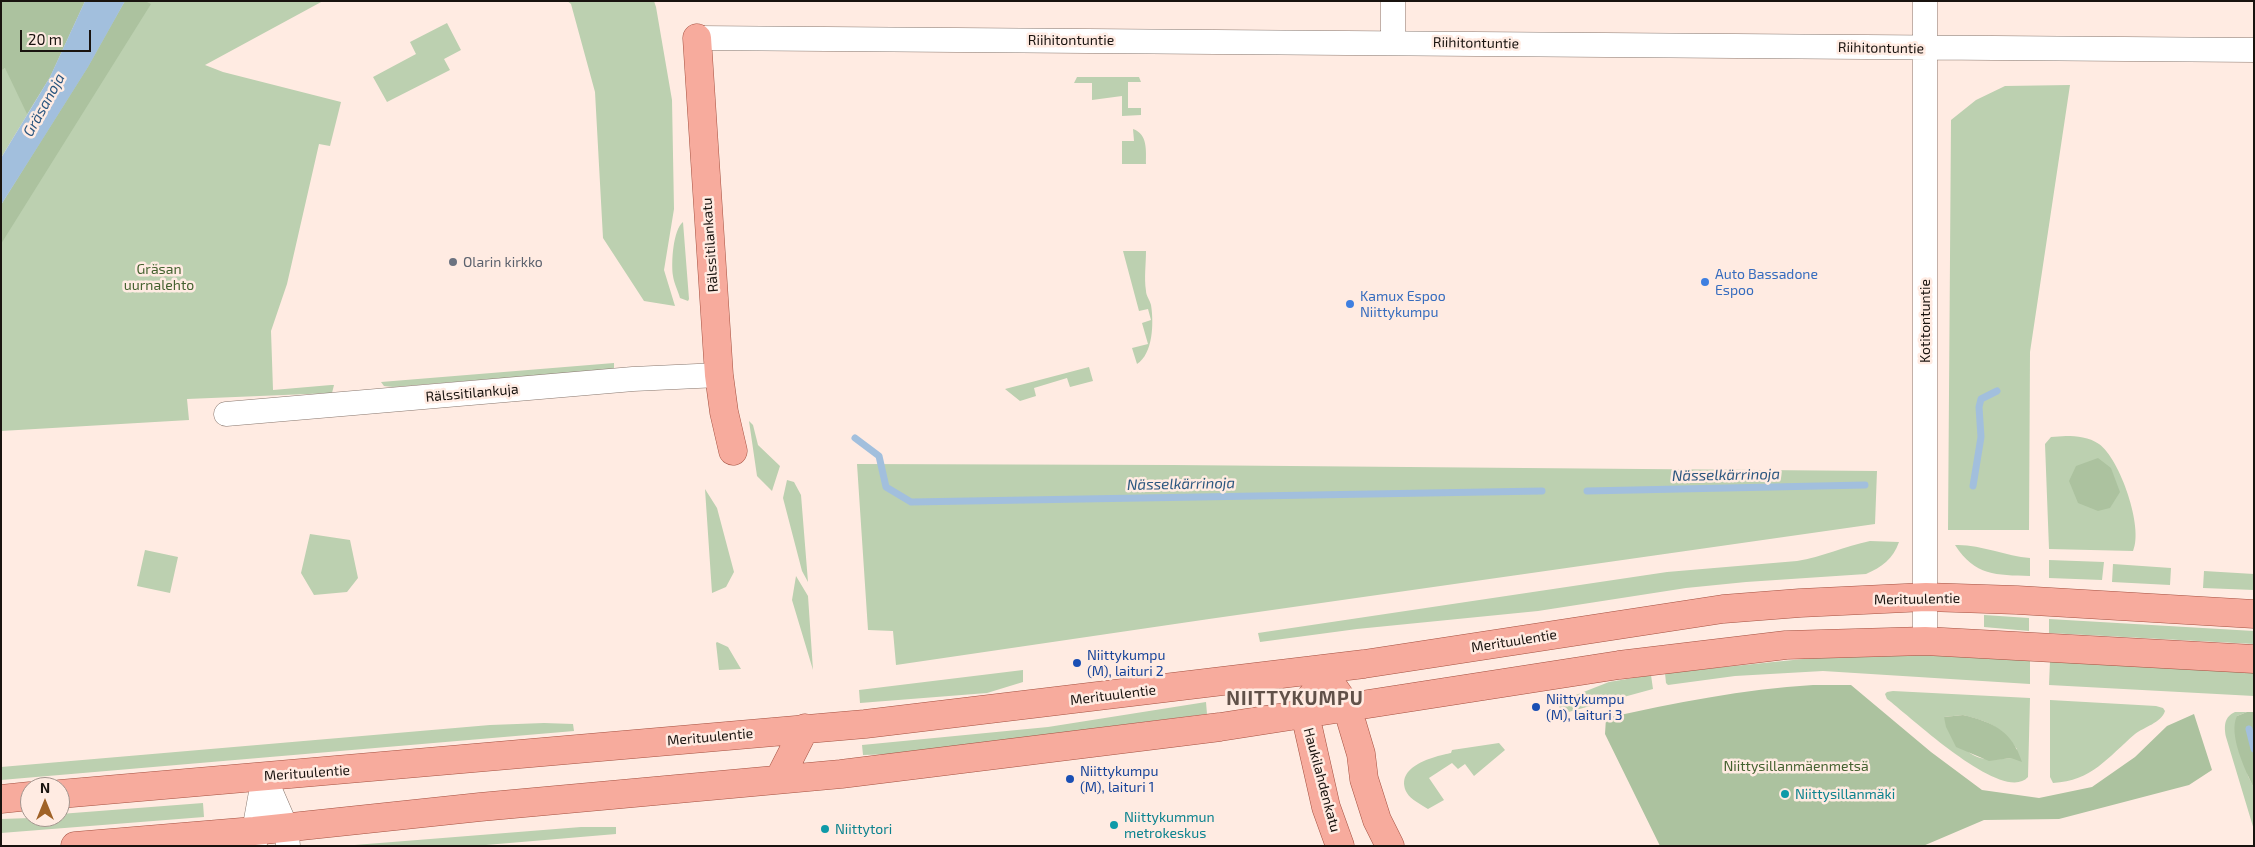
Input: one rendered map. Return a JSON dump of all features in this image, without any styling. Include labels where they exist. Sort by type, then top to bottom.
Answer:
[{"type":"main road","name":"Rälssitilankatu","points":[[697,38],[719,375],[724,412],[733,451]]},
{"type":"main road","name":"Merituulentie","points":[[70,793],[895,721],[1321,670],[1723,610],[1800,603],[1926,597],[2017,600],[2254,614]]},
{"type":"main road","points":[[75,846],[287,836],[779,779],[842,774],[1106,742],[1304,714],[1618,665],[1786,645],[1925,641],[2254,659]]},
{"type":"main road","points":[[1321,670],[1347,707],[1361,754],[1364,779],[1377,820],[1390,846]]},
{"type":"main road","name":"Haukilahdenkatu","points":[[1321,670],[1304,714],[1326,806],[1340,846]]},
{"type":"main road","points":[[779,779],[805,728]]},
{"type":"main road","points":[[759,732],[779,779]]},
{"type":"main road","points":[[1,798],[20,797]]},
{"type":"street","points":[[1392,1],[1393,42]]},
{"type":"street","name":"Kotitontuntie","points":[[1925,1],[1925,641]]},
{"type":"street","name":"Riihitontuntie","points":[[697,38],[1393,42],[1925,49],[2254,50]]},
{"type":"street","name":"Rälssitilankuja","points":[[226,414],[633,379],[719,375]]},
{"type":"street","points":[[264,776],[287,836]]},
{"type":"street","points":[[254,838],[264,776]]},
{"type":"green space","points":[[1,1],[85,1],[50,77],[27,114],[5,68],[1,71]]},
{"type":"green space","points":[[85,1],[50,77],[1,158],[1,71]]},
{"type":"green space","name":"Gräsan uurnalehto","points":[[125,1],[323,1],[205,65],[223,72],[341,102],[330,146],[319,144],[287,284],[271,331],[273,390],[334,385],[332,393],[187,399],[189,420],[1,431],[1,205]]},
{"type":"green space","points":[[125,1],[145,1],[151,4],[1,244],[1,205],[88,67]]},
{"type":"green space","points":[[567,1],[654,1],[672,100],[674,209],[664,270],[675,306],[644,301],[603,238],[595,92],[571,4]]},
{"type":"green space","points":[[447,23],[461,50],[444,59],[450,70],[387,102],[373,77],[416,54],[410,42]]},
{"type":"green space","points":[[1077,77],[1139,77],[1141,82],[1128,82],[1128,108],[1141,108],[1141,115],[1122,116],[1122,96],[1092,100],[1092,83],[1074,83]]},
{"type":"green space","points":[[2070,85],[2030,352],[2029,530],[1948,530],[1951,120],[1976,100],[2005,86]]},
{"type":"green space","points":[[1133,129],[1138,131],[1144,139],[1146,164],[1122,164],[1122,141],[1134,141]]},
{"type":"green space","points":[[683,222],[688,301],[680,298],[672,270],[675,239]]},
{"type":"green space","points":[[1123,251],[1146,251],[1145,286],[1151,305],[1152,329],[1146,353],[1137,364],[1132,348],[1148,344],[1142,323],[1151,320],[1148,309],[1139,311]]},
{"type":"green space","points":[[614,363],[614,369],[393,387],[384,386],[381,382]]},
{"type":"green space","points":[[1089,367],[1093,381],[1070,387],[1067,378],[1034,388],[1036,396],[1020,401],[1005,389]]},
{"type":"green space","points":[[749,421],[753,425],[758,445],[780,466],[772,491],[757,476]]},
{"type":"green space","points":[[2051,437],[2083,437],[2099,444],[2115,464],[2122,478],[2133,511],[2136,540],[2133,551],[2049,549],[2045,444]]},
{"type":"green space","points":[[2098,458],[2111,468],[2120,492],[2110,508],[2098,511],[2078,503],[2069,481],[2076,466]]},
{"type":"green space","points":[[857,464],[1877,471],[1875,524],[896,665],[893,631],[868,630]]},
{"type":"green space","points":[[787,480],[794,482],[801,495],[808,582],[802,571],[783,498]]},
{"type":"green space","points":[[705,489],[717,508],[734,572],[726,587],[712,593]]},
{"type":"green space","points":[[310,534],[350,540],[358,578],[347,592],[314,595],[301,573]]},
{"type":"green space","points":[[1870,541],[1899,542],[1894,553],[1886,562],[1866,574],[1686,588],[1538,611],[1357,629],[1260,642],[1258,633],[1667,572],[1797,561]]},
{"type":"green space","points":[[1955,545],[1974,546],[2030,558],[2030,576],[1987,572],[1970,563]]},
{"type":"green space","points":[[145,550],[178,557],[170,593],[137,586]]},
{"type":"green space","points":[[2049,560],[2104,562],[2102,580],[2049,578]]},
{"type":"green space","points":[[2113,564],[2171,568],[2170,585],[2112,582]]},
{"type":"green space","points":[[2204,571],[2254,574],[2254,590],[2203,588]]},
{"type":"green space","points":[[796,576],[808,596],[813,670],[792,600]]},
{"type":"green space","points":[[1984,615],[2029,618],[2029,631],[1984,627]]},
{"type":"green space","points":[[2049,619],[2254,631],[2254,644],[2049,633]]},
{"type":"green space","points":[[717,642],[728,647],[741,669],[719,670]]},
{"type":"green space","points":[[1919,654],[2030,660],[2030,684],[1823,671],[1735,676],[1668,685],[1665,673],[1813,658]]},
{"type":"green space","points":[[2050,661],[2254,672],[2254,696],[2049,685]]},
{"type":"green space","points":[[1023,670],[1023,682],[987,693],[860,703],[859,690]]},
{"type":"green space","points":[[1651,675],[1653,689],[1561,714],[1558,702],[1609,682]]},
{"type":"green space","name":"Niittysillanmäenmetsä","points":[[1813,685],[1851,685],[1931,752],[1982,790],[2039,798],[2092,787],[2135,757],[2167,726],[2194,714],[2212,770],[2189,785],[2059,819],[1984,820],[1923,846],[1660,846],[1605,734],[1606,718],[1735,693]]},
{"type":"green space","points":[[1887,692],[2030,698],[2028,777],[2016,782],[1999,779],[1978,769],[1935,739],[1887,699],[1885,694]],"holes":[[[1963,715],[1994,726],[2005,735],[2017,749],[2011,758],[1985,759],[1976,757],[1957,739],[1944,717]]]},
{"type":"green space","points":[[2050,700],[2156,706],[2163,708],[2165,711],[2160,719],[2135,734],[2089,773],[2078,778],[2053,783],[2050,777]]},
{"type":"green space","points":[[1206,702],[1207,714],[895,754],[863,755],[862,745],[1048,727]]},
{"type":"green space","points":[[2235,712],[2247,712],[2237,716],[2248,776],[2254,788],[2254,830],[2226,737],[2227,719]]},
{"type":"green space","points":[[2247,712],[2254,712],[2254,788],[2239,752],[2235,732],[2237,716]]},
{"type":"green space","points":[[1963,715],[1992,725],[2007,735],[2018,751],[2022,762],[2011,758],[1989,761],[1956,747],[1946,727],[1944,717]]},
{"type":"green space","points":[[573,724],[574,731],[1,780],[1,767],[490,725]]},
{"type":"green space","points":[[1499,743],[1505,750],[1474,776],[1465,764],[1458,769],[1452,763],[1429,778],[1444,800],[1428,809],[1413,800],[1407,793],[1404,784],[1406,776],[1418,764],[1451,753],[1452,750]]},
{"type":"green space","points":[[203,803],[204,817],[1,833],[1,819],[20,818],[20,827],[70,827],[70,813]]},
{"type":"green space","points":[[581,827],[616,827],[616,834],[474,846],[342,846]]},
{"type":"water","name":"Gräsanoja","points":[[85,1],[125,1],[88,67],[1,205],[1,158],[50,77]]},
{"type":"waterway","name":"Nässelkärrinoja","points":[[1973,486],[1981,437],[1979,407],[1981,399],[1997,391]]},
{"type":"waterway","name":"Nässelkärrinoja","points":[[855,438],[879,456],[886,487],[911,502],[1542,491]]},
{"type":"waterway","name":"Nässelkärrinoja","points":[[1587,491],[1865,485]]},
{"type":"waterway","points":[[2249,729],[2254,749]]},
{"type":"place","name":"Olarin kirkko","points":[[453,262]]},
{"type":"place","name":"Auto Bassadone Espoo","points":[[1705,282]]},
{"type":"place","name":"Kamux Espoo Niittykumpu","points":[[1350,304]]},
{"type":"place","name":"Niittykumpu (M), laituri 2","points":[[1077,663]]},
{"type":"place","name":"Niittykumpu (M), laituri 3","points":[[1536,707]]},
{"type":"place","name":"Niittykumpu (M), laituri 1","points":[[1070,779]]},
{"type":"place","name":"Niittysillanmäki","points":[[1785,794]]},
{"type":"place","name":"Niittykummun metrokeskus","points":[[1114,825]]},
{"type":"place","name":"Niittytori","points":[[825,829]]},
{"type":"district","name":"NIITTYKUMPU","points":[[1295,699]]}]
